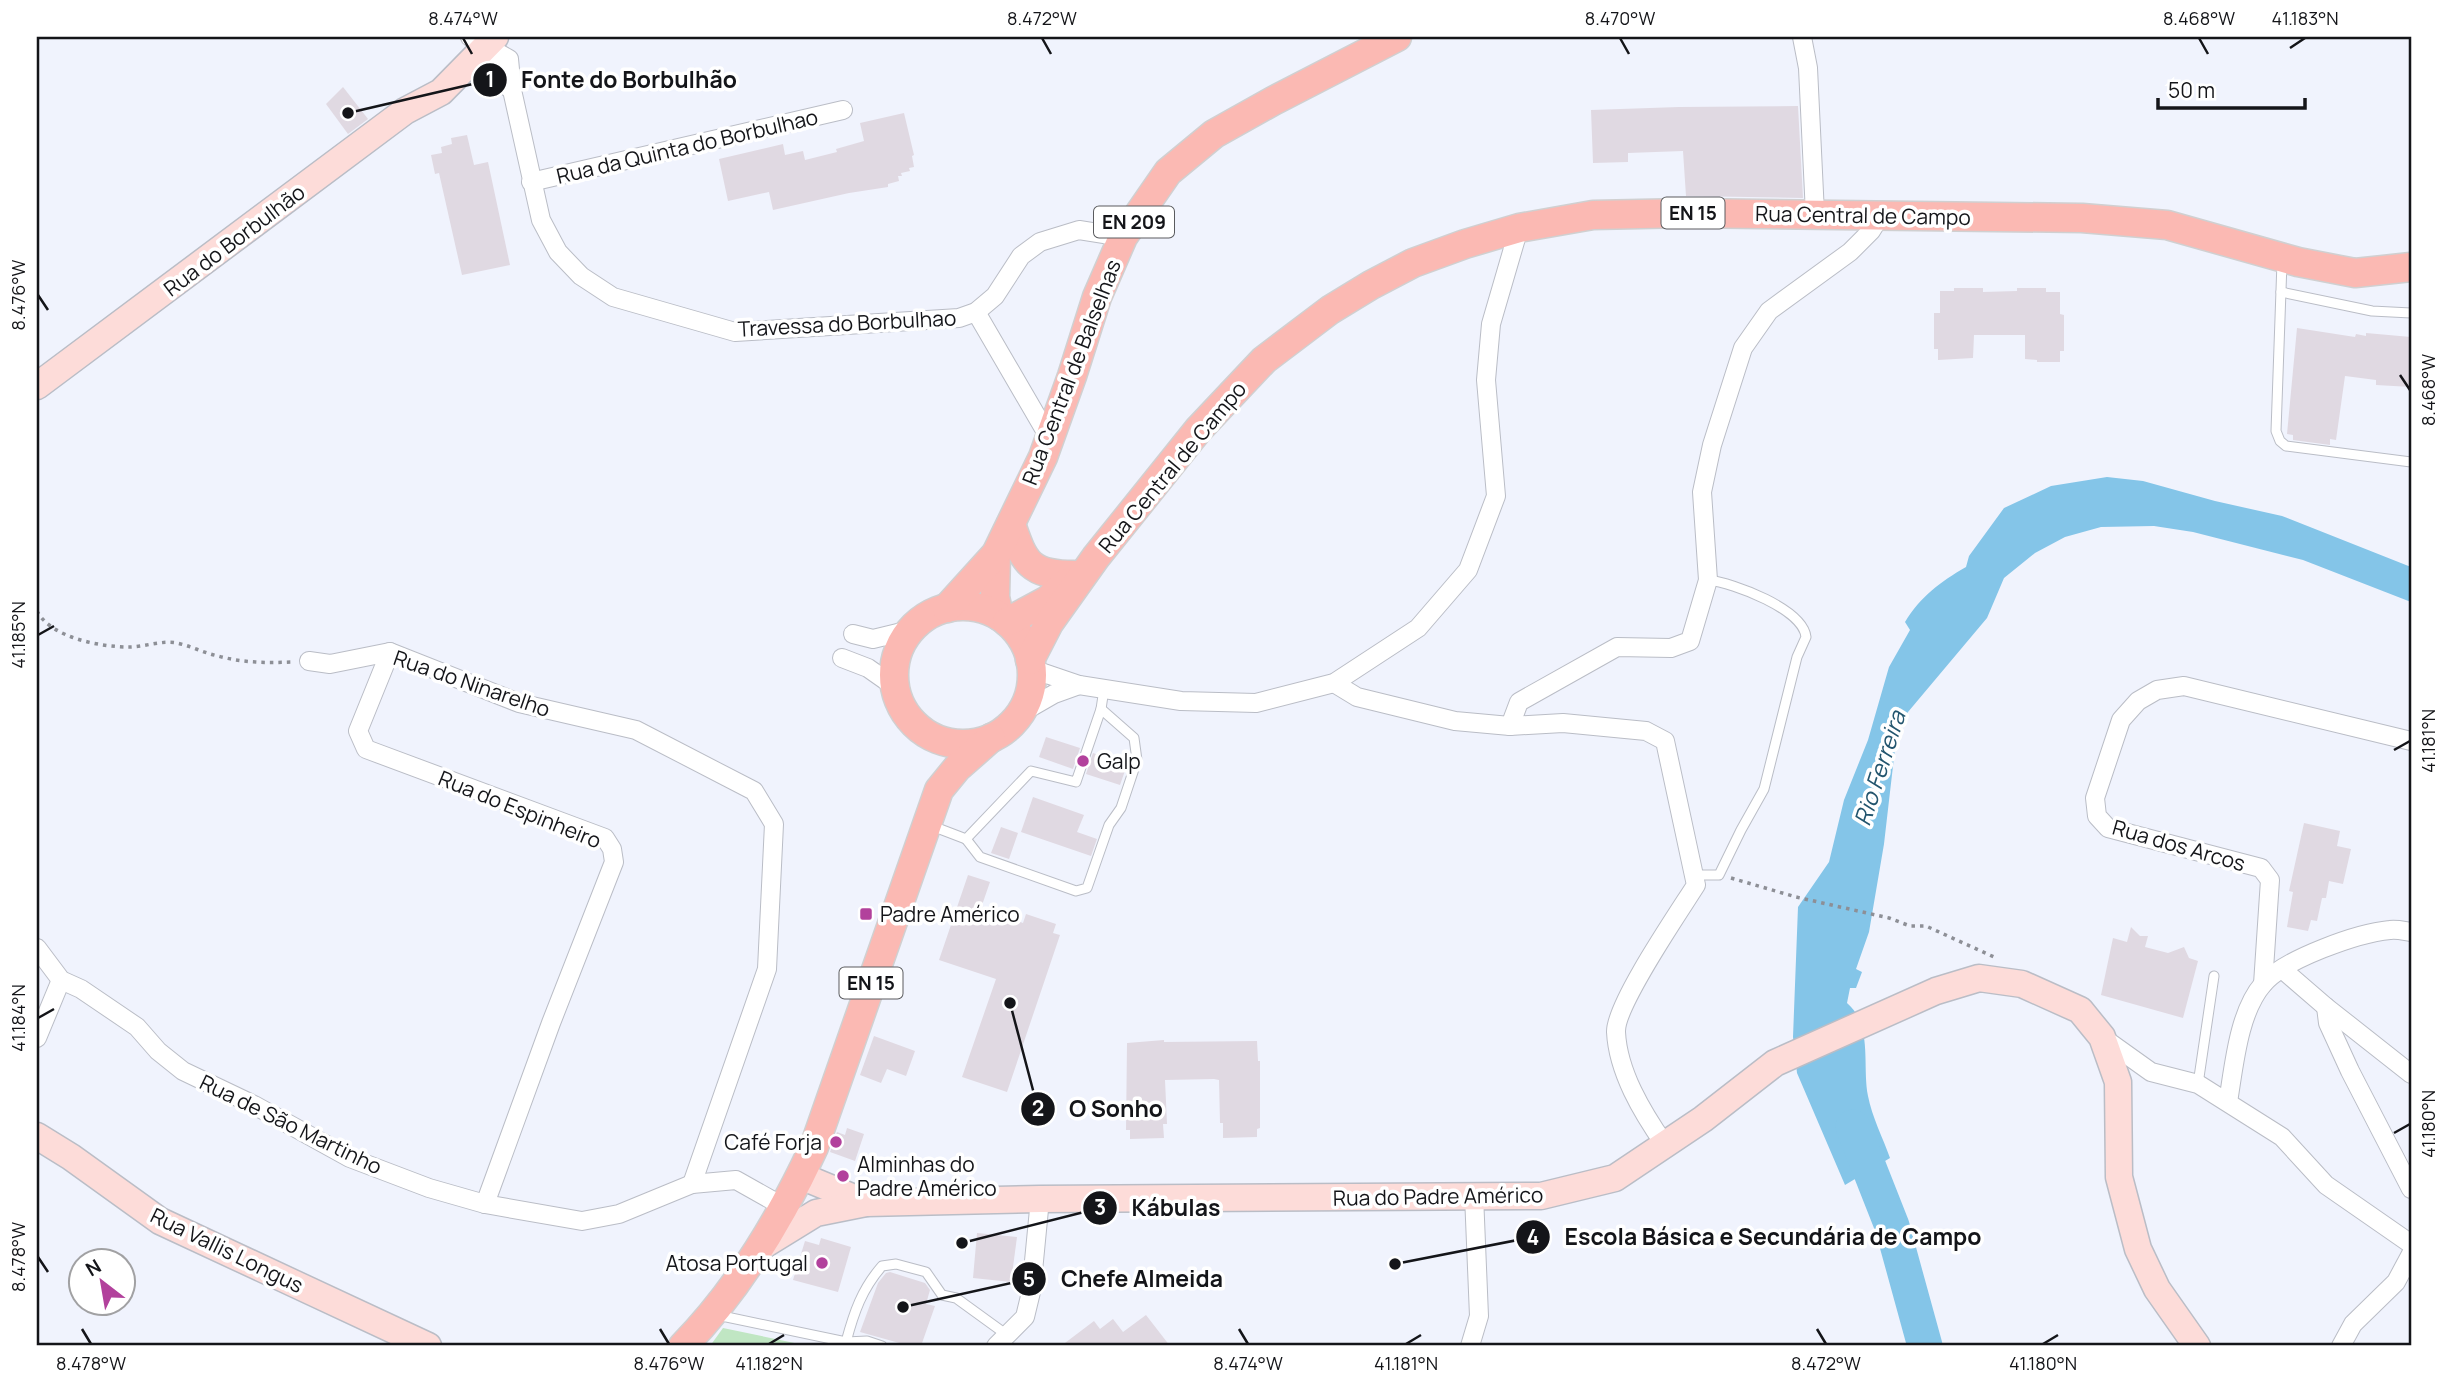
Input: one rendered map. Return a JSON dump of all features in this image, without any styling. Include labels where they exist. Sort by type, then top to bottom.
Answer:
[{"type":"main road","name":"Rua Central de Balselhas","points":[[947,608],[996,554],[1043,457],[1097,297],[1123,237],[1168,172],[1214,134],[1397,37]]},
{"type":"main road","name":"Rua Central de Campo","points":[[1031,664],[1049,623],[1096,557],[1198,430],[1264,360],[1330,310],[1413,263],[1519,228],[1593,215],[1687,212],[2082,218],[2167,225],[2282,257],[2355,273],[2411,267]]},
{"type":"main road","points":[[1011,524],[1019,549],[1031,565],[1050,575],[1074,575]]},
{"type":"main road","name":"Rua Central de Balselhas","points":[[996,554],[995,597],[1003,619]]},
{"type":"main road","name":"EN 15","points":[[1003,619],[1048,600],[1096,557]]},
{"type":"main road","points":[[895,687],[895,663],[903,640],[927,616],[947,608],[974,607],[1003,619],[1018,633],[1031,664]]},
{"type":"main road","name":"EN 15","points":[[683,1346],[712,1314],[764,1245],[792,1192],[814,1147],[939,790],[957,768],[991,738],[1008,728],[1021,713],[1028,699],[1031,664]]},
{"type":"main road","name":"EN 15","points":[[895,687],[903,710],[919,728],[935,738],[953,744],[972,744],[991,738]]},
{"type":"main road","name":"EN 15","points":[[919,728],[931,758],[939,790]]},
{"type":"street","points":[[1802,37],[1808,68],[1815,214]]},
{"type":"street","name":"Travessa do Borbulhao","points":[[483,38],[492,76],[512,90],[541,220],[558,252],[581,276],[613,297],[735,332],[958,318],[976,312],[996,296],[1021,256],[1040,242],[1079,230],[1123,237]]},
{"type":"street","name":"Rua do Borbulhão","points":[[37,386],[405,111],[483,38]]},
{"type":"street","name":"Rua da Quinta do Borbulhao","points":[[531,181],[843,110]]},
{"type":"street","points":[[1510,726],[1519,702],[1617,647],[1671,648],[1690,641],[1708,580],[1702,492],[1712,444],[1743,348],[1769,311],[1850,252],[1881,215]]},
{"type":"street","points":[[1031,664],[1079,685],[1181,701],[1256,703],[1334,683],[1418,628],[1468,570],[1496,496],[1487,369],[1491,324],[1519,228]]},
{"type":"street","points":[[976,312],[1043,427],[1051,435]]},
{"type":"street","name":"Rua do Borbulhão","points":[[37,393],[62,369]]},
{"type":"street","points":[[853,634],[873,639],[910,631]]},
{"type":"street","name":"Rua do Ninarelho","points":[[309,661],[330,664],[390,652],[519,703],[636,730],[754,791],[774,824],[767,969],[692,1184]]},
{"type":"street","name":"Rua do Espinheiro","points":[[390,652],[358,731],[366,749],[605,838],[612,849],[614,862],[551,1023],[485,1204]]},
{"type":"street","points":[[842,659],[868,667],[895,687]]},
{"type":"street","points":[[1334,683],[1357,697],[1455,721],[1510,726],[1563,723],[1646,731],[1665,741],[1696,885],[1627,998],[1616,1029],[1624,1073],[1665,1144]]},
{"type":"street","points":[[1021,713],[1054,694],[1079,685]]},
{"type":"street","name":"Rua dos Arcos","points":[[2263,984],[2270,880],[2261,868],[2108,828],[2096,816],[2095,798],[2121,720],[2138,701],[2157,690],[2184,686],[2210,690],[2411,741]]},
{"type":"street","points":[[2228,1102],[2239,1042],[2249,1009],[2263,984],[2282,970],[2323,949],[2355,937],[2392,929],[2411,932]]},
{"type":"street","name":"Rua de São Martinho","points":[[37,948],[61,980],[81,989],[138,1027],[158,1051],[183,1071],[254,1105],[350,1158],[429,1188],[485,1204],[582,1221],[619,1214],[692,1184],[736,1180],[792,1192]]},
{"type":"street","points":[[2282,970],[2411,1074]]},
{"type":"street","name":"Rua do Padre Américo","points":[[792,1192],[866,1203],[1040,1199],[1541,1196],[1615,1178],[1775,1063],[1936,991],[1979,978],[2022,984],[2080,1010],[2102,1037],[2118,1082],[2119,1177],[2138,1249],[2157,1289],[2197,1346]]},
{"type":"street","points":[[37,1038],[61,980]]},
{"type":"street","points":[[2326,1007],[2328,1024],[2411,1189]]},
{"type":"street","points":[[2102,1037],[2151,1072],[2198,1084],[2282,1137],[2326,1185],[2411,1244]]},
{"type":"street","points":[[2118,1082],[2151,1072]]},
{"type":"street","name":"Rua Vallis Longus","points":[[37,1136],[160,1221],[428,1346]]},
{"type":"street","points":[[792,1192],[816,1213]]},
{"type":"street","points":[[1471,1346],[1479,1316],[1474,1195]]},
{"type":"street","points":[[1002,1341],[1025,1317],[1031,1292],[1040,1199]]},
{"type":"street","name":"Rua do Padre Américo","points":[[764,1245],[816,1213],[866,1203]]},
{"type":"street","points":[[2341,1346],[2353,1324],[2396,1282],[2411,1254]]},
{"type":"lane","points":[[2282,257],[2276,432],[2280,441],[2286,446],[2411,463]]},
{"type":"lane","points":[[2281,292],[2372,311],[2411,313]]},
{"type":"lane","points":[[1694,876],[1719,875],[1764,789],[1797,657],[1806,638],[1805,629],[1790,614],[1743,588],[1708,580]]},
{"type":"lane","points":[[966,839],[1031,771],[1076,782],[1101,709],[1104,689]]},
{"type":"lane","points":[[927,824],[966,839],[980,857],[1076,891],[1087,888],[1109,825],[1121,808],[1137,760],[1134,738],[1101,709]]},
{"type":"lane","points":[[2198,1084],[2214,976]]},
{"type":"lane","points":[[846,1342],[855,1307],[868,1282],[882,1266],[896,1264],[926,1272],[942,1295],[956,1298],[1002,1341]]},
{"type":"lane","points":[[712,1314],[846,1342],[867,1342],[882,1346]]},
{"type":"path","points":[[37,611],[40,617],[64,634],[91,644],[130,647],[175,642],[219,657],[265,663],[309,661]]},
{"type":"path","points":[[1719,875],[1796,897],[1889,918],[1910,926],[1926,926],[1995,957]]},
{"type":"green space","points":[[723,1328],[809,1346],[710,1346]]},
{"type":"water","points":[[2107,477],[2143,481],[2282,516],[2411,567],[2411,602],[2303,560],[2193,532],[2154,526],[2101,527],[2065,537],[2035,553],[2004,578],[1987,618],[1908,712],[1896,740],[1884,844],[1869,932],[1856,969],[1862,972],[1856,988],[1850,988],[1847,1003],[1860,1023],[1865,1046],[1868,1096],[1890,1158],[1845,1185],[1797,1073],[1793,1037],[1798,907],[1829,862],[1844,800],[1868,740],[1889,667],[1910,630],[1905,622],[1911,613],[1932,590],[1966,567],[1969,556],[2004,508],[2051,486]]},
{"type":"building","points":[[343,87],[368,119],[348,134],[326,104]]},
{"type":"building","points":[[1798,106],[1803,198],[1686,196],[1683,151],[1628,153],[1628,162],[1593,163],[1591,110]]},
{"type":"building","points":[[904,113],[914,155],[914,167],[901,173],[902,176],[898,176],[899,181],[888,184],[888,187],[773,210],[769,192],[728,201],[719,159],[783,144],[785,155],[803,151],[805,160],[837,152],[836,149],[864,141],[860,123]]},
{"type":"building","points":[[467,135],[474,165],[488,162],[510,265],[462,275],[439,173],[435,174],[431,155],[442,153],[441,147],[452,144],[451,138]]},
{"type":"building","points":[[1954,288],[1983,288],[1983,292],[2046,288],[2046,292],[2060,292],[2060,314],[2064,315],[2064,351],[2060,351],[2060,362],[2025,359],[2025,335],[1974,335],[1973,358],[1938,360],[1938,349],[1934,349],[1934,313],[1940,313],[1940,291],[1954,291]]},
{"type":"building","points":[[2297,328],[2355,337],[2356,334],[2366,336],[2366,333],[2411,337],[2411,387],[2376,385],[2376,380],[2345,376],[2336,440],[2330,439],[2330,445],[2293,440],[2293,435],[2287,434]]},
{"type":"building","points":[[1046,737],[1080,748],[1073,769],[1039,757]]},
{"type":"building","points":[[1093,753],[1127,765],[1120,785],[1086,774]]},
{"type":"building","points":[[1033,797],[1084,815],[1077,832],[1097,839],[1091,856],[1021,832]]},
{"type":"building","points":[[2304,823],[2340,831],[2337,846],[2351,849],[2343,884],[2329,881],[2317,921],[2311,920],[2308,931],[2287,927],[2293,892],[2289,891]]},
{"type":"building","points":[[1001,827],[1018,833],[1009,859],[991,853]]},
{"type":"building","points":[[968,875],[990,882],[981,908],[1023,923],[1026,914],[1056,924],[1053,933],[1060,935],[1007,1092],[962,1077],[996,979],[939,960]]},
{"type":"building","points":[[2131,927],[2140,936],[2148,936],[2145,947],[2168,953],[2184,947],[2189,958],[2198,961],[2183,1018],[2101,995],[2113,938],[2127,942]]},
{"type":"building","points":[[874,1036],[915,1051],[906,1076],[887,1069],[881,1083],[860,1075]]},
{"type":"building","points":[[1164,1040],[1257,1041],[1260,1061],[1260,1128],[1257,1129],[1257,1137],[1223,1138],[1219,1080],[1214,1079],[1165,1080],[1167,1124],[1163,1124],[1164,1138],[1130,1139],[1130,1130],[1126,1130],[1127,1043]]},
{"type":"building","points":[[847,1128],[864,1134],[855,1161],[830,1152],[837,1132],[845,1135]]},
{"type":"building","points":[[977,1233],[1017,1237],[1011,1282],[973,1278]]},
{"type":"building","name":"Atosa Portugal","points":[[821,1238],[851,1247],[838,1292],[793,1280],[805,1241],[819,1245]]},
{"type":"building","points":[[890,1272],[925,1283],[930,1290],[926,1304],[935,1306],[921,1346],[910,1346],[860,1332],[878,1283]]},
{"type":"building","points":[[1146,1315],[1170,1346],[1061,1346],[1094,1321],[1100,1329],[1113,1319],[1123,1332]]},
{"type":"waterway","name":"Rio Ferreira","points":[[1853,1127],[1892,1226],[1925,1346]]},
{"type":"place","name":"Fonte do Borbulhão","points":[[348,113]]},
{"type":"place","name":"Galp","points":[[1083,761]]},
{"type":"place","name":"Padre Américo","points":[[866,914]]},
{"type":"place","name":"O Sonho","points":[[1010,1003]]},
{"type":"place","name":"Café Forja","points":[[836,1142]]},
{"type":"place","name":"Alminhas do Padre Américo","points":[[843,1176]]},
{"type":"place","name":"Kábulas","points":[[962,1243]]},
{"type":"place","name":"Atosa Portugal","points":[[822,1263]]},
{"type":"place","name":"Escola Básica e Secundária de Campo","points":[[1395,1264]]},
{"type":"place","name":"Chefe Almeida","points":[[903,1307]]}]
